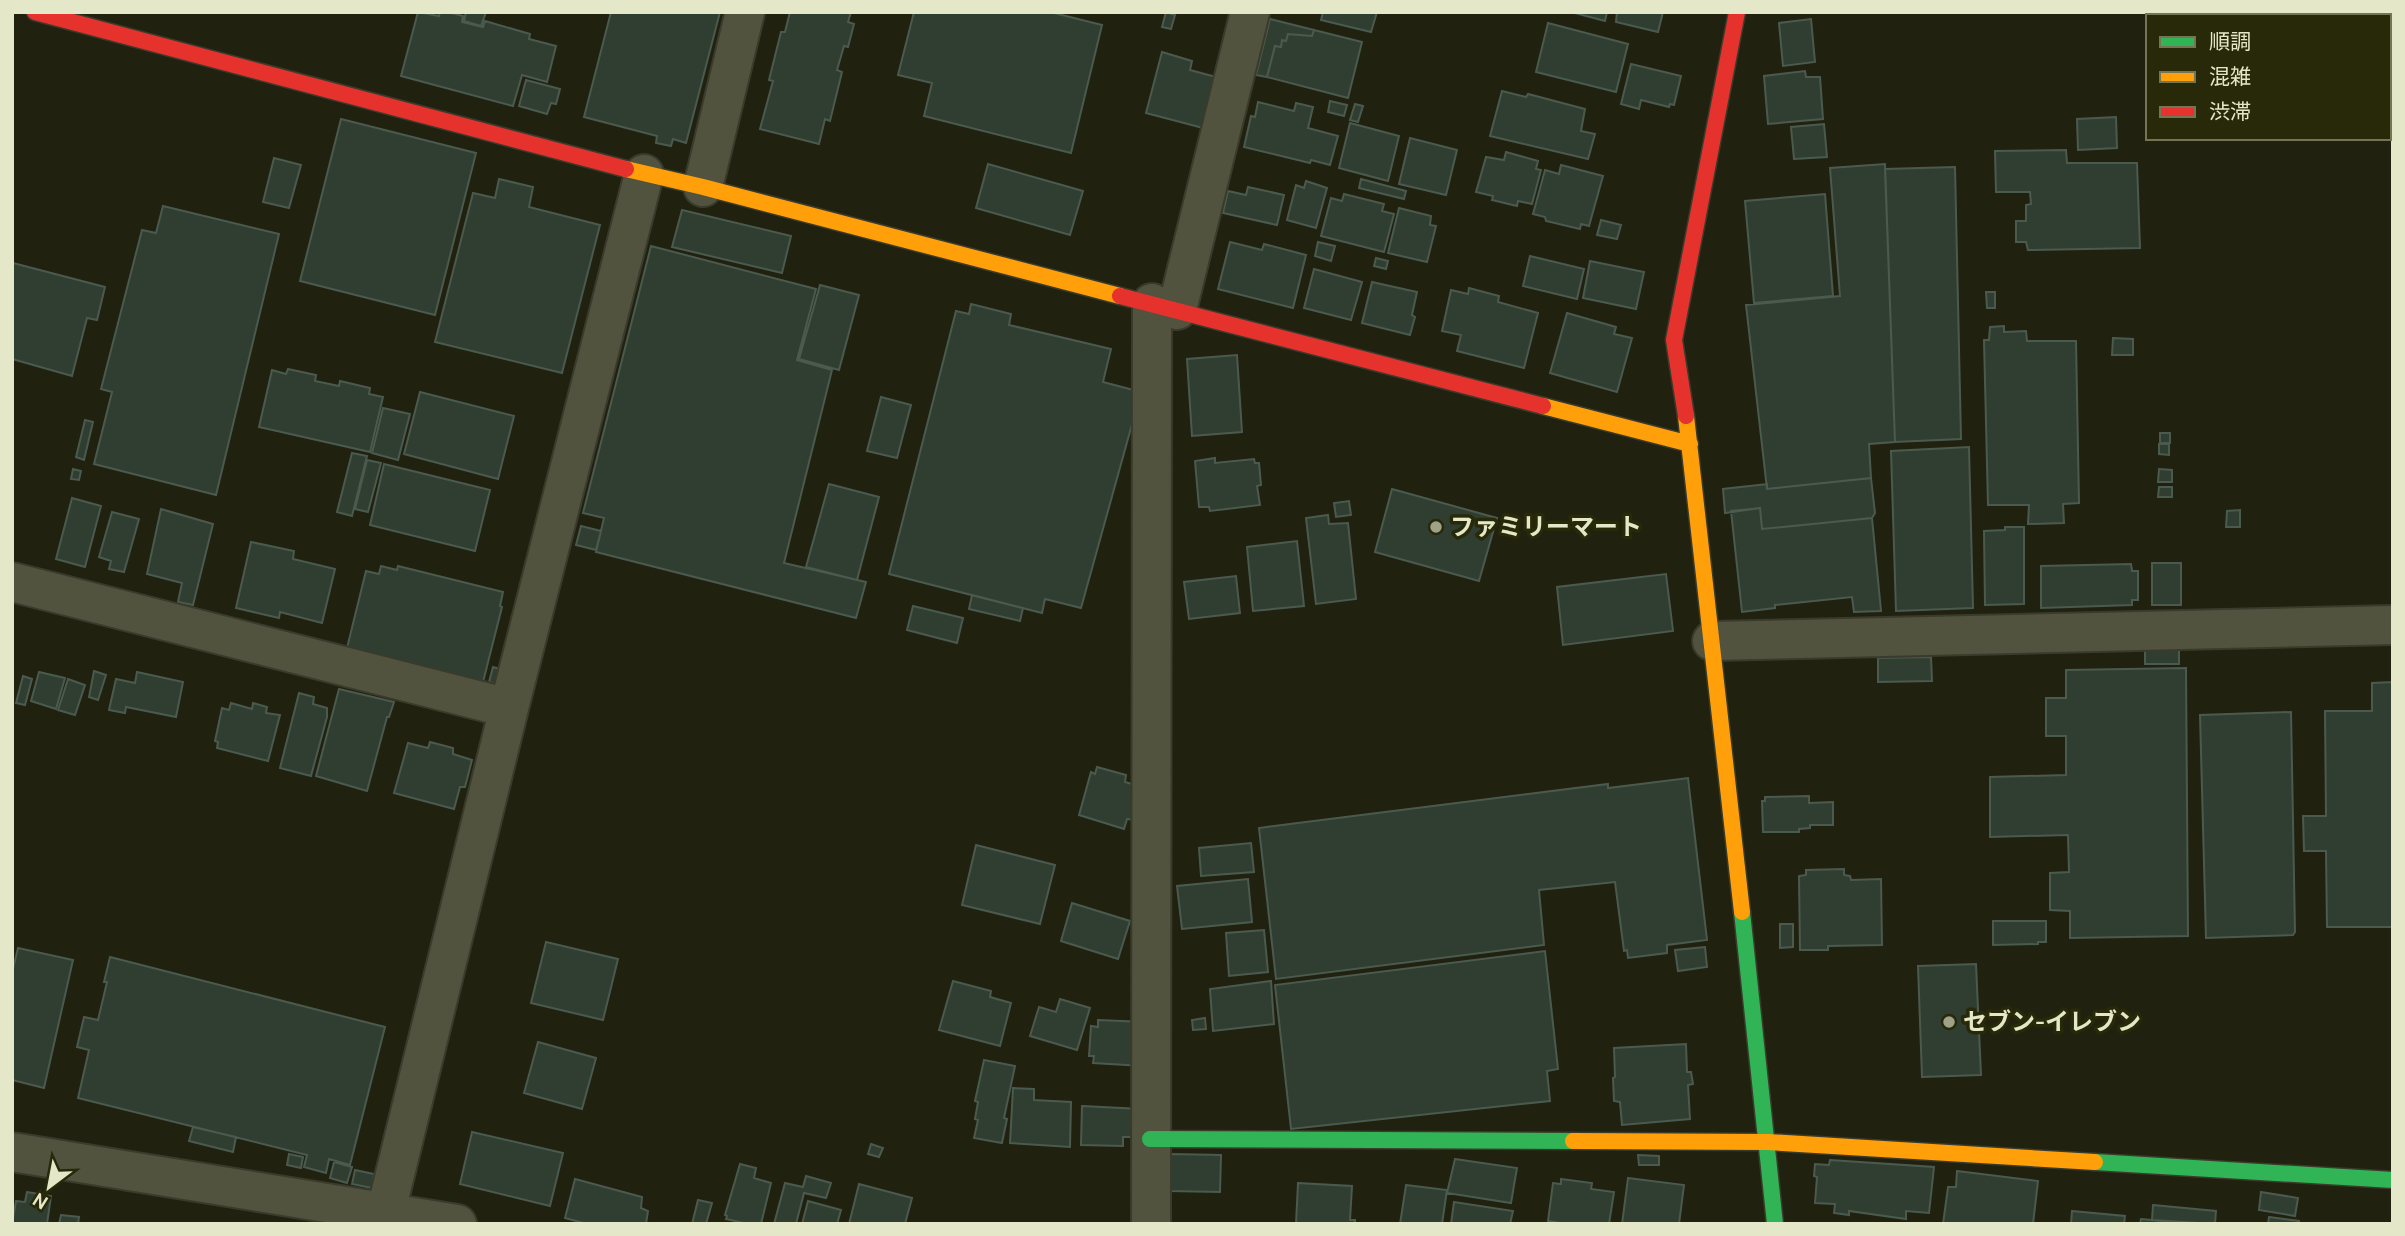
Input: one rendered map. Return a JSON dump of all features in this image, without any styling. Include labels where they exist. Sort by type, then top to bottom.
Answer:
[{"type":"street","points":[[35,12],[644,174],[1165,306],[1690,444]]},
{"type":"street","points":[[703,187],[745,12]]},
{"type":"street","points":[[1151,1224],[1150,1139],[1165,306],[1250,12]]},
{"type":"street","points":[[1737,12],[1674,340],[1690,444],[1775,1224]]},
{"type":"street","points":[[383,1218],[644,174]]},
{"type":"street","points":[[12,582],[509,708]]},
{"type":"street","points":[[1712,642],[2393,625]]},
{"type":"street","points":[[1150,1139],[1768,1142],[2393,1180]]},
{"type":"street","points":[[12,1152],[383,1218],[457,1224]]},
{"type":"building","points":[[418,12],[439,16],[440,12],[448,12],[463,16],[462,22],[483,27],[485,21],[530,34],[529,39],[556,46],[547,82],[522,75],[513,106],[401,76]]},
{"type":"building","points":[[466,12],[486,12],[481,26],[464,21]]},
{"type":"building","points":[[611,12],[720,12],[686,143],[673,139],[671,146],[656,143],[657,136],[584,117]]},
{"type":"building","points":[[790,12],[851,12],[848,22],[854,24],[848,47],[844,46],[837,70],[842,72],[830,121],[825,119],[819,144],[760,129],[773,81],[769,80],[781,32],[785,32]]},
{"type":"building","points":[[914,12],[1050,12],[1102,25],[1071,153],[924,116],[932,83],[898,75]]},
{"type":"building","points":[[1166,12],[1175,15],[1171,29],[1162,27]]},
{"type":"building","points":[[1323,12],[1377,12],[1371,32],[1321,20]]},
{"type":"building","points":[[1571,12],[1607,12],[1605,21]]},
{"type":"building","points":[[1617,12],[1663,12],[1658,32],[1616,22]]},
{"type":"building","points":[[1270,19],[1314,30],[1312,36],[1288,34],[1286,41],[1282,40],[1281,47],[1275,46],[1267,77],[1256,75]]},
{"type":"building","points":[[1811,19],[1815,62],[1783,66],[1779,23]]},
{"type":"building","points":[[1548,23],[1628,44],[1616,92],[1536,72]]},
{"type":"building","points":[[1314,30],[1362,42],[1348,98],[1267,77],[1275,46],[1281,47],[1282,40],[1286,41],[1288,34],[1312,36]]},
{"type":"building","points":[[1162,52],[1192,61],[1190,70],[1216,77],[1203,128],[1146,113]]},
{"type":"building","points":[[1631,64],[1681,76],[1674,105],[1670,104],[1669,107],[1641,100],[1639,109],[1621,104]]},
{"type":"building","points":[[1805,71],[1806,77],[1820,77],[1823,119],[1768,124],[1764,76]]},
{"type":"building","points":[[526,80],[560,89],[556,104],[551,103],[547,114],[519,106]]},
{"type":"building","points":[[1502,91],[1526,97],[1528,94],[1585,109],[1581,131],[1595,134],[1588,159],[1490,136]]},
{"type":"building","points":[[1330,101],[1347,105],[1344,116],[1328,112]]},
{"type":"building","points":[[1258,102],[1294,111],[1296,103],[1313,107],[1308,128],[1338,136],[1330,165],[1311,160],[1310,163],[1244,147],[1251,116],[1255,117]]},
{"type":"building","points":[[1355,104],[1363,106],[1358,122],[1350,120]]},
{"type":"building","points":[[2116,117],[2117,148],[2078,150],[2077,119]]},
{"type":"building","points":[[341,119],[476,153],[435,315],[300,281]]},
{"type":"building","points":[[1350,123],[1399,136],[1388,181],[1339,168]]},
{"type":"building","points":[[1824,124],[1827,157],[1794,159],[1791,127]]},
{"type":"building","points":[[1410,138],[1457,150],[1446,195],[1399,184]]},
{"type":"building","points":[[2066,150],[2067,163],[2137,163],[2140,248],[2028,250],[2026,242],[2016,242],[2016,221],[2026,221],[2026,205],[2031,204],[2030,192],[1996,192],[1995,151]]},
{"type":"building","points":[[1506,152],[1538,161],[1536,169],[1541,170],[1532,204],[1518,201],[1517,206],[1492,200],[1493,196],[1476,192],[1486,157],[1504,160]]},
{"type":"building","points":[[274,158],[301,165],[289,208],[263,202]]},
{"type":"building","points":[[988,164],[1083,191],[1070,235],[976,208]]},
{"type":"building","points":[[1885,164],[1895,442],[1869,444],[1871,478],[1767,489],[1746,305],[1840,296],[1830,168]]},
{"type":"building","points":[[1561,165],[1603,176],[1589,226],[1581,224],[1580,229],[1546,221],[1545,217],[1533,214],[1545,170],[1559,174]]},
{"type":"building","points":[[1955,167],[1961,439],[1895,442],[1885,169]]},
{"type":"building","points":[[499,179],[533,187],[529,207],[600,225],[562,373],[435,342],[473,193],[495,198]]},
{"type":"building","points":[[1361,179],[1406,191],[1404,199],[1359,188]]},
{"type":"building","points":[[1306,181],[1327,188],[1316,228],[1287,220],[1296,185],[1304,188]]},
{"type":"building","points":[[1248,187],[1284,195],[1277,225],[1223,213],[1228,191],[1246,195]]},
{"type":"building","points":[[1344,194],[1384,204],[1382,211],[1394,214],[1384,252],[1321,236],[1331,198],[1342,201]]},
{"type":"building","points":[[1825,194],[1833,296],[1754,303],[1745,201]]},
{"type":"building","points":[[163,206],[279,234],[216,495],[94,464],[112,392],[101,389],[142,230],[156,233]]},
{"type":"building","points":[[1399,208],[1431,216],[1430,225],[1436,226],[1427,262],[1388,253]]},
{"type":"building","points":[[682,210],[791,236],[782,273],[672,247]]},
{"type":"building","points":[[1601,220],[1621,225],[1617,239],[1597,235]]},
{"type":"building","points":[[1230,242],[1262,250],[1264,244],[1306,255],[1293,308],[1218,289]]},
{"type":"building","points":[[1318,242],[1335,246],[1331,261],[1315,256]]},
{"type":"building","points":[[651,246],[816,289],[797,360],[832,370],[784,563],[866,582],[856,618],[596,552],[604,518],[583,513]]},
{"type":"building","points":[[1530,256],[1584,269],[1577,299],[1523,286]]},
{"type":"building","points":[[1376,258],[1388,261],[1386,269],[1374,266]]},
{"type":"building","points":[[1590,261],[1644,272],[1636,309],[1583,298]]},
{"type":"building","points":[[13,263],[105,287],[97,320],[87,318],[72,376],[12,359]]},
{"type":"building","points":[[1314,269],[1362,282],[1351,320],[1304,308]]},
{"type":"building","points":[[1372,282],[1417,292],[1410,335],[1362,323]]},
{"type":"building","points":[[820,285],[859,295],[839,370],[799,359]]},
{"type":"building","points":[[1469,288],[1499,296],[1498,302],[1538,313],[1524,368],[1457,351],[1461,335],[1442,331],[1451,290],[1468,294]]},
{"type":"building","points":[[1986,292],[1995,292],[1995,308],[1987,308]]},
{"type":"building","points":[[971,304],[1011,314],[1009,325],[1111,349],[1103,382],[1141,392],[1081,608],[1045,599],[1042,613],[889,574],[956,311],[969,314]]},
{"type":"building","points":[[1567,313],[1616,327],[1614,334],[1632,338],[1617,392],[1550,373]]},
{"type":"building","points":[[2004,326],[2004,332],[2026,331],[2027,341],[2076,341],[2079,503],[2063,504],[2064,523],[2028,524],[2029,505],[1988,505],[1984,340],[1989,340],[1990,327]]},
{"type":"building","points":[[2113,338],[2133,339],[2133,355],[2112,355]]},
{"type":"building","points":[[1237,355],[1242,432],[1192,436],[1187,359]]},
{"type":"building","points":[[288,369],[316,375],[315,381],[339,386],[340,381],[370,388],[369,394],[383,397],[370,452],[259,427],[272,370],[286,374]]},
{"type":"building","points":[[420,392],[514,416],[498,479],[404,454]]},
{"type":"building","points":[[881,397],[911,405],[897,458],[867,451]]},
{"type":"building","points":[[383,408],[410,414],[398,460],[372,453]]},
{"type":"building","points":[[85,420],[93,422],[84,460],[76,457]]},
{"type":"building","points":[[2160,433],[2170,433],[2170,443],[2160,443]]},
{"type":"building","points":[[2159,444],[2169,444],[2169,455],[2159,454]]},
{"type":"building","points":[[1969,447],[1973,608],[1896,611],[1891,451]]},
{"type":"building","points":[[352,453],[367,456],[352,516],[337,512]]},
{"type":"building","points":[[1215,458],[1215,463],[1254,459],[1255,463],[1259,463],[1261,485],[1257,486],[1260,505],[1210,511],[1209,507],[1199,507],[1195,461]]},
{"type":"building","points":[[367,460],[381,463],[368,512],[355,509]]},
{"type":"building","points":[[384,464],[490,490],[475,551],[370,525]]},
{"type":"building","points":[[73,469],[81,471],[79,480],[71,479]]},
{"type":"building","points":[[2159,469],[2172,470],[2172,482],[2158,482]]},
{"type":"building","points":[[1871,478],[1875,513],[1872,518],[1762,529],[1760,508],[1725,513],[1723,489],[1767,484],[1767,489]]},
{"type":"building","points":[[829,484],[879,497],[857,580],[806,567]]},
{"type":"building","points":[[2159,487],[2172,487],[2172,497],[2158,497]]},
{"type":"building","points":[[1392,489],[1497,518],[1479,581],[1375,552]]},
{"type":"building","points":[[72,498],[101,506],[85,567],[56,559]]},
{"type":"building","points":[[1349,501],[1351,515],[1336,517],[1334,503]]},
{"type":"building","points":[[1760,508],[1762,529],[1872,518],[1881,611],[1854,612],[1852,597],[1775,605],[1775,608],[1742,612],[1731,511]]},
{"type":"building","points":[[161,509],[213,524],[193,605],[178,602],[182,583],[147,574]]},
{"type":"building","points":[[2240,510],[2240,527],[2226,527],[2227,511]]},
{"type":"building","points":[[112,512],[139,519],[124,572],[109,569],[111,561],[99,557]]},
{"type":"building","points":[[1328,515],[1329,524],[1348,523],[1356,599],[1316,604],[1306,518]]},
{"type":"building","points":[[581,526],[601,531],[596,550],[576,545]]},
{"type":"building","points":[[2005,527],[2024,527],[2024,604],[1985,605],[1984,531],[2005,530]]},
{"type":"building","points":[[1297,541],[1304,606],[1253,611],[1247,547]]},
{"type":"building","points":[[251,542],[294,551],[293,559],[335,569],[322,623],[280,612],[279,618],[236,608]]},
{"type":"building","points":[[2152,563],[2181,563],[2181,605],[2152,605]]},
{"type":"building","points":[[2131,564],[2132,571],[2138,571],[2138,600],[2132,600],[2132,605],[2041,608],[2041,566]]},
{"type":"building","points":[[381,566],[397,570],[398,566],[503,592],[502,607],[482,686],[346,652],[366,571],[379,574]]},
{"type":"building","points":[[1666,574],[1673,631],[1563,645],[1557,587]]},
{"type":"building","points":[[1236,576],[1240,613],[1189,619],[1184,582]]},
{"type":"building","points":[[972,595],[1023,608],[1020,621],[969,609]]},
{"type":"building","points":[[913,606],[963,618],[957,643],[907,630]]},
{"type":"building","points":[[2145,642],[2179,642],[2179,664],[2145,664]]},
{"type":"building","points":[[1931,657],[1932,681],[1878,682],[1878,658]]},
{"type":"building","points":[[493,667],[500,669],[497,684],[489,682]]},
{"type":"building","points":[[2186,668],[2188,936],[2070,938],[2070,911],[2050,910],[2050,873],[2069,872],[2068,835],[1990,837],[1990,777],[2066,775],[2066,736],[2046,736],[2046,698],[2066,698],[2066,670]]},
{"type":"building","points":[[94,671],[106,675],[98,700],[89,697]]},
{"type":"building","points":[[39,672],[65,678],[56,709],[31,701]]},
{"type":"building","points":[[137,672],[183,682],[176,717],[126,707],[125,713],[109,710],[116,679],[135,683]]},
{"type":"building","points":[[23,676],[32,679],[25,705],[16,703]]},
{"type":"building","points":[[68,679],[85,685],[75,715],[58,710]]},
{"type":"building","points":[[2393,682],[2393,927],[2327,927],[2326,851],[2304,851],[2303,816],[2326,816],[2325,711],[2372,711],[2372,683]]},
{"type":"building","points":[[339,689],[394,702],[387,717],[367,791],[316,776]]},
{"type":"building","points":[[299,693],[314,697],[313,704],[327,708],[311,776],[280,768]]},
{"type":"building","points":[[231,703],[252,709],[253,703],[267,707],[266,713],[280,715],[268,761],[217,748],[218,742],[215,741],[222,708],[229,710]]},
{"type":"building","points":[[2291,712],[2295,932],[2293,935],[2206,938],[2200,715]]},
{"type":"building","points":[[430,742],[453,748],[453,754],[472,760],[465,787],[460,787],[454,809],[394,793],[408,743],[428,748]]},
{"type":"building","points":[[1097,767],[1126,775],[1125,782],[1142,787],[1134,820],[1127,819],[1124,829],[1079,815],[1091,772],[1095,774]]},
{"type":"building","points":[[1688,778],[1707,940],[1667,945],[1667,953],[1628,958],[1627,950],[1624,951],[1615,882],[1539,890],[1544,945],[1276,979],[1259,828],[1608,784],[1608,788]]},
{"type":"building","points":[[1809,796],[1809,803],[1833,802],[1833,825],[1810,825],[1810,828],[1799,829],[1799,832],[1763,832],[1762,801],[1765,801],[1765,797]]},
{"type":"building","points":[[1251,843],[1254,872],[1201,876],[1199,848]]},
{"type":"building","points":[[976,845],[1055,865],[1040,924],[962,905]]},
{"type":"building","points":[[1844,869],[1844,875],[1850,876],[1851,880],[1881,879],[1882,945],[1828,946],[1828,950],[1800,950],[1799,876],[1806,875],[1806,870]]},
{"type":"building","points":[[1248,879],[1252,922],[1182,929],[1177,886]]},
{"type":"building","points":[[1072,903],[1130,921],[1118,959],[1061,941]]},
{"type":"building","points":[[1993,921],[2046,921],[2046,942],[1993,945]]},
{"type":"building","points":[[1780,924],[1793,924],[1793,947],[1780,948]]},
{"type":"building","points":[[1264,930],[1268,972],[1229,976],[1226,933]]},
{"type":"building","points":[[546,942],[618,959],[603,1020],[531,1003]]},
{"type":"building","points":[[1705,947],[1707,967],[1678,971],[1675,950]]},
{"type":"building","points":[[18,948],[73,960],[44,1088],[12,1080],[12,973]]},
{"type":"building","points":[[1545,951],[1558,1069],[1547,1071],[1550,1101],[1291,1129],[1275,985]]},
{"type":"building","points":[[110,957],[385,1027],[350,1165],[329,1159],[326,1173],[304,1167],[307,1155],[78,1098],[89,1050],[77,1047],[84,1017],[98,1020]]},
{"type":"building","points":[[1976,964],[1981,1075],[1922,1077],[1918,966]]},
{"type":"building","points":[[953,981],[991,991],[990,997],[1011,1003],[1000,1046],[939,1030]]},
{"type":"building","points":[[1271,981],[1274,1024],[1213,1031],[1210,989]]},
{"type":"building","points":[[1060,999],[1090,1008],[1077,1050],[1030,1036],[1039,1007],[1056,1012]]},
{"type":"building","points":[[1205,1018],[1206,1029],[1193,1030],[1192,1020]]},
{"type":"building","points":[[1098,1020],[1145,1022],[1143,1066],[1093,1063],[1094,1056],[1089,1056],[1091,1026],[1098,1027]]},
{"type":"building","points":[[538,1042],[596,1058],[582,1109],[524,1093]]},
{"type":"building","points":[[1686,1044],[1687,1072],[1691,1072],[1693,1084],[1688,1085],[1690,1119],[1622,1125],[1620,1102],[1614,1101],[1614,1048]]},
{"type":"building","points":[[984,1060],[1015,1066],[1004,1118],[1007,1119],[1002,1143],[974,1138],[978,1120],[975,1119],[978,1102],[975,1101]]},
{"type":"building","points":[[1013,1088],[1034,1089],[1034,1100],[1071,1102],[1070,1147],[1010,1143]]},
{"type":"building","points":[[1082,1106],[1141,1109],[1137,1137],[1123,1137],[1123,1146],[1081,1145]]},
{"type":"building","points":[[193,1127],[236,1137],[233,1152],[189,1141]]},
{"type":"building","points":[[472,1132],[563,1153],[550,1206],[460,1184]]},
{"type":"building","points":[[871,1144],[883,1148],[879,1157],[868,1154]]},
{"type":"building","points":[[289,1154],[303,1157],[301,1168],[287,1165]]},
{"type":"building","points":[[1171,1154],[1221,1155],[1220,1192],[1169,1191]]},
{"type":"building","points":[[1638,1155],[1659,1156],[1659,1165],[1639,1165]]},
{"type":"building","points":[[1455,1159],[1517,1168],[1511,1203],[1447,1193]]},
{"type":"building","points":[[1830,1160],[1934,1167],[1929,1213],[1906,1211],[1906,1219],[1849,1211],[1849,1215],[1834,1213],[1835,1204],[1815,1203],[1815,1164],[1829,1165]]},
{"type":"building","points":[[334,1162],[352,1167],[347,1183],[330,1178]]},
{"type":"building","points":[[740,1164],[756,1168],[754,1178],[771,1183],[761,1224],[726,1219]]},
{"type":"building","points":[[355,1170],[374,1174],[372,1188],[352,1184]]},
{"type":"building","points":[[1957,1171],[2038,1181],[2033,1224],[1943,1224],[1948,1187],[1956,1187]]},
{"type":"building","points":[[806,1176],[831,1183],[826,1198],[804,1193],[796,1224],[774,1224],[785,1183],[803,1187]]},
{"type":"building","points":[[1628,1178],[1684,1185],[1679,1224],[1622,1224]]},
{"type":"building","points":[[575,1179],[642,1197],[641,1208],[648,1211],[646,1224],[587,1224],[565,1218]]},
{"type":"building","points":[[1561,1179],[1592,1183],[1591,1189],[1614,1192],[1609,1224],[1566,1224],[1548,1221],[1553,1183],[1561,1184]]},
{"type":"building","points":[[1298,1183],[1352,1186],[1350,1220],[1355,1220],[1355,1224],[1296,1224]]},
{"type":"building","points":[[859,1184],[912,1198],[905,1224],[849,1224]]},
{"type":"building","points":[[1406,1185],[1447,1190],[1442,1224],[1400,1224]]},
{"type":"building","points":[[27,1192],[51,1196],[47,1224],[12,1224],[16,1201],[25,1202]]},
{"type":"building","points":[[2261,1192],[2298,1198],[2295,1216],[2259,1210]]},
{"type":"building","points":[[698,1200],[712,1203],[706,1224],[692,1224]]},
{"type":"building","points":[[808,1201],[841,1210],[837,1224],[802,1224]]},
{"type":"building","points":[[1454,1202],[1513,1211],[1510,1224],[1451,1224]]},
{"type":"building","points":[[2153,1205],[2216,1211],[2215,1224],[2152,1220]]},
{"type":"building","points":[[2072,1211],[2125,1216],[2124,1224],[2071,1224]]},
{"type":"building","points":[[61,1215],[79,1217],[78,1224],[59,1224]]},
{"type":"building","points":[[2269,1217],[2299,1221],[2299,1224],[2268,1224]]},
{"type":"building","points":[[2141,1219],[2152,1220],[2189,1224],[2140,1224]]},
{"type":"traffic: fast","points":[[1742,912],[1775,1224]]},
{"type":"traffic: fast","points":[[1150,1139],[1573,1141]]},
{"type":"traffic: fast","points":[[2095,1162],[2393,1180]]},
{"type":"traffic: slow","points":[[626,169],[1120,296]]},
{"type":"traffic: slow","points":[[1543,406],[1690,444]]},
{"type":"traffic: slow","points":[[1686,416],[1742,912]]},
{"type":"traffic: slow","points":[[1573,1141],[1768,1142],[2095,1162]]},
{"type":"traffic: jam","points":[[35,12],[626,169]]},
{"type":"traffic: jam","points":[[1686,416],[1674,340],[1737,12]]},
{"type":"traffic: jam","points":[[1120,296],[1543,406]]},
{"type":"place","name":"ファミリーマート","points":[[1436,527]]},
{"type":"place","name":"セブン-イレブン","points":[[1949,1022]]}]
